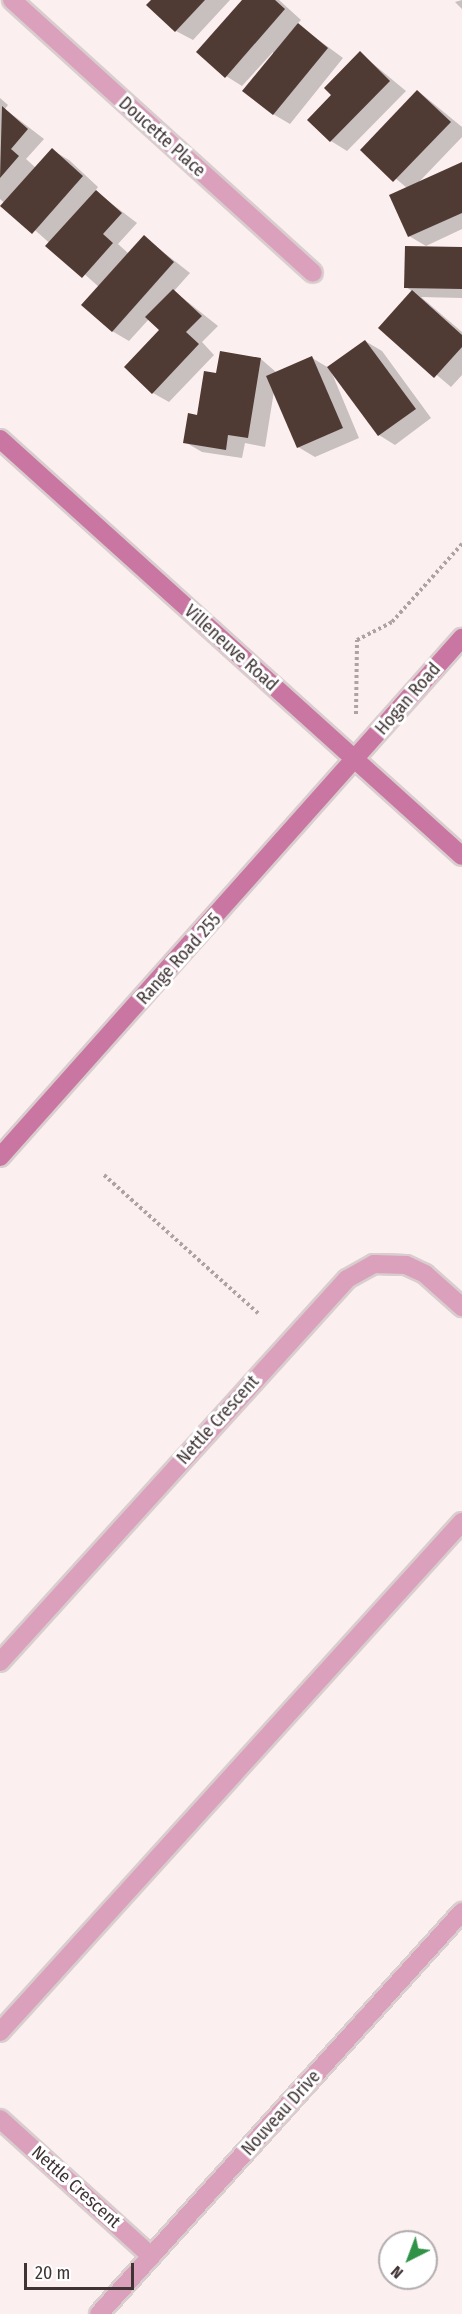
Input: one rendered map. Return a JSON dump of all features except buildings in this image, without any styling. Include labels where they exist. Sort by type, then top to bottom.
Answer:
[{"type":"street","name":"Doucette Place","points":[[12,0],[313,273]]},
{"type":"street","name":"Villeneuve Road","points":[[0,439],[462,856]]},
{"type":"street","name":"Hogan Road","points":[[355,760],[462,638]]},
{"type":"street","name":"Range Road 255","points":[[0,1157],[355,760]]},
{"type":"street","name":"Nettle Crescent","points":[[0,1662],[347,1279],[374,1264],[406,1265],[425,1274],[462,1307]]},
{"type":"street","points":[[0,2032],[462,1522]]},
{"type":"street","name":"Nouveau Drive","points":[[99,2314],[462,1912]]},
{"type":"street","name":"Nettle Crescent","points":[[0,2119],[151,2256]]},
{"type":"path","points":[[355,760],[357,640],[392,622],[462,544]]},
{"type":"path","points":[[104,1175],[258,1314]]}]
